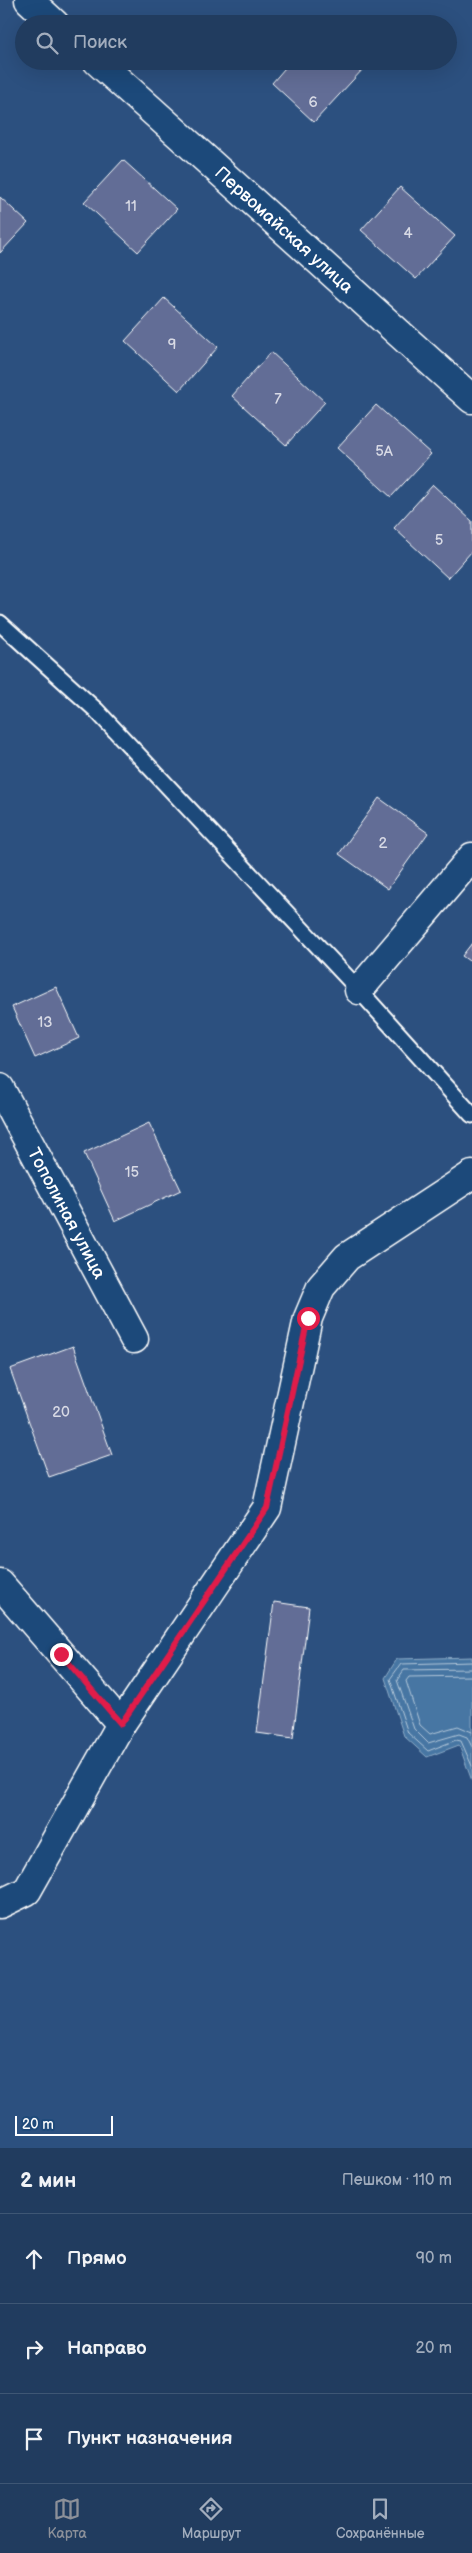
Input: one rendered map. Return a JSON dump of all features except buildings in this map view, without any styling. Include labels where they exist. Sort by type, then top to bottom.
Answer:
[{"type":"street","points":[[29,0],[45,15]]},
{"type":"street","name":"Первомайская улица","points":[[107,70],[472,400]]},
{"type":"street","points":[[359,990],[472,857]]},
{"type":"street","name":"Тополиная улица","points":[[0,1088],[134,1339]]},
{"type":"street","points":[[0,1904],[27,1891],[121,1724],[267,1508],[308,1318],[321,1287],[347,1257],[472,1175]]},
{"type":"street","points":[[0,1584],[121,1724]]},
{"type":"lane","points":[[0,623],[96,710],[359,990],[472,1115]]},
{"type":"water","points":[[472,1657],[472,1781],[459,1745],[427,1757],[404,1736],[385,1678],[397,1659]]},
{"type":"route","points":[[61,1654],[121,1724],[267,1508],[308,1318]]}]
